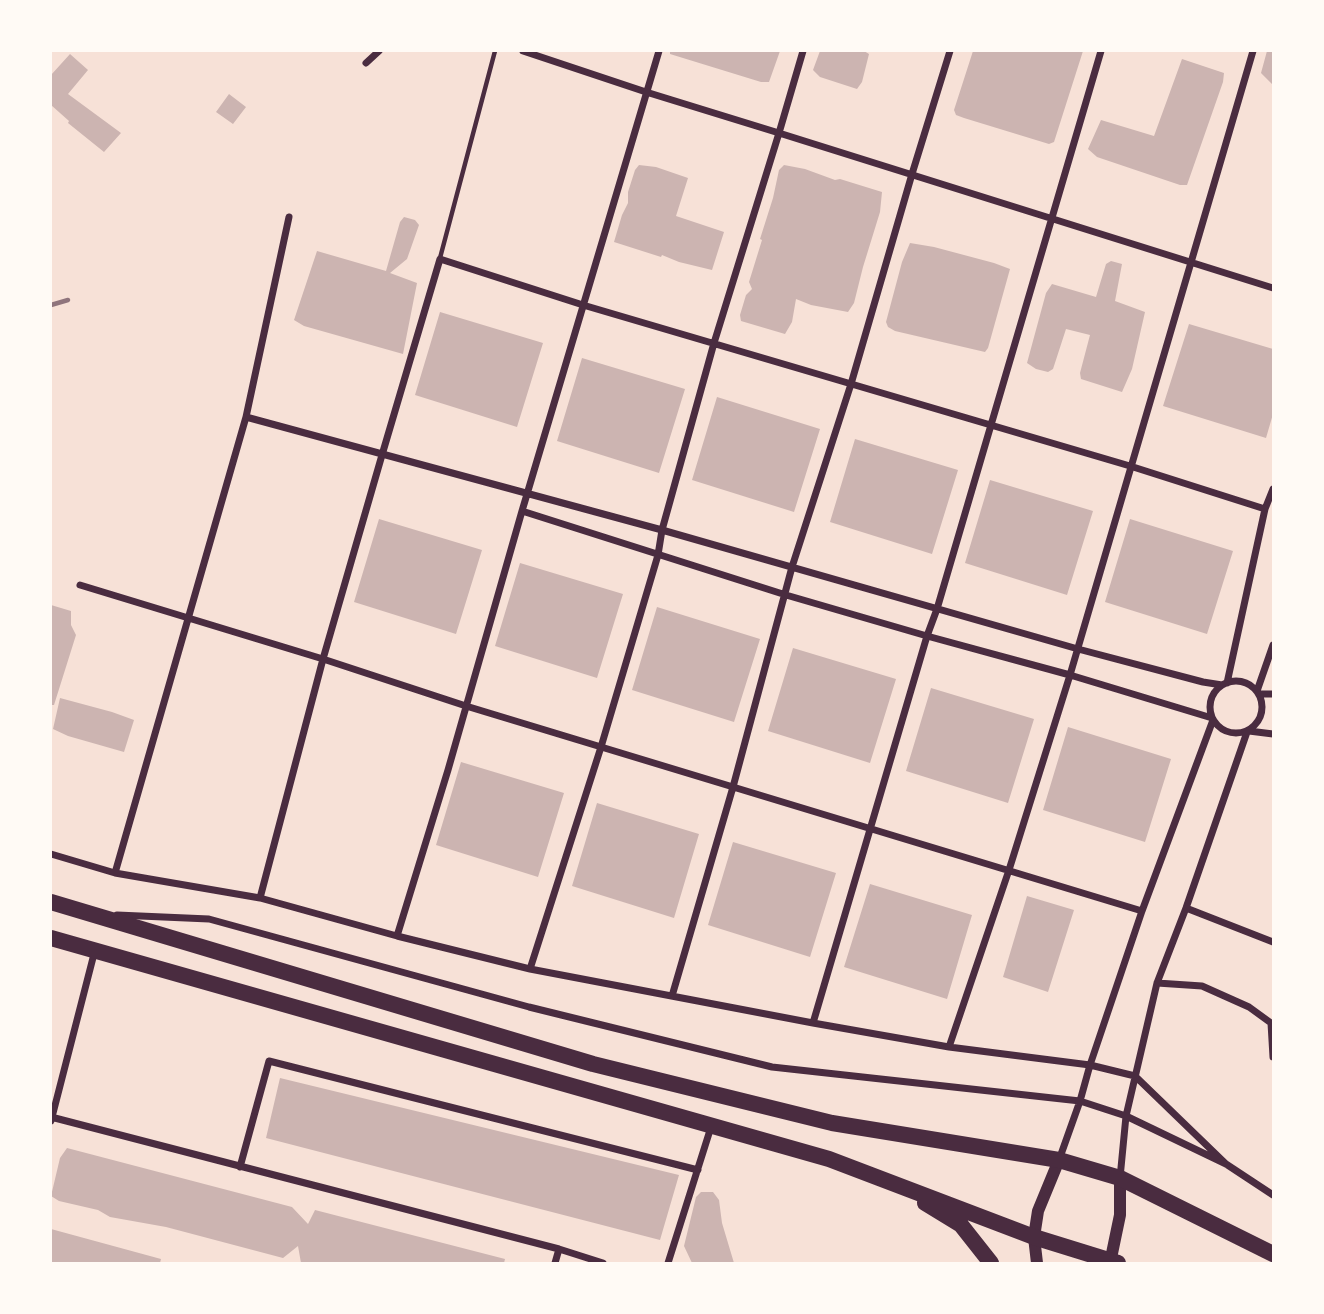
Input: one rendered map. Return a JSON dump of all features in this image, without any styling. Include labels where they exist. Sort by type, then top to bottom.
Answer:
[{"type":"highway","points":[[51,902],[593,1065],[832,1123],[1059,1160],[1120,1178],[1273,1254]]},
{"type":"highway","points":[[51,938],[830,1159],[1034,1237],[1113,1262]]},
{"type":"highway","points":[[894,1183],[961,1225],[991,1263]]},
{"type":"street","points":[[366,63],[379,51]]},
{"type":"street","points":[[523,51],[1273,288]]},
{"type":"street","points":[[397,936],[659,51]]},
{"type":"street","points":[[530,968],[601,747],[658,555],[662,530],[713,344],[803,51]]},
{"type":"street","points":[[672,996],[733,787],[792,567],[851,384],[950,51]]},
{"type":"street","points":[[813,1023],[1101,51]]},
{"type":"street","points":[[949,1047],[1009,870],[1078,649],[1253,51]]},
{"type":"street","points":[[115,873],[246,417],[289,218]]},
{"type":"street","points":[[260,898],[323,659],[440,259],[583,305],[1130,466],[1265,509]]},
{"type":"street","points":[[246,417],[662,530],[1078,649],[1203,682],[1225,684],[1241,681],[1250,684],[1258,692],[1262,713],[1256,725],[1248,731],[1157,983],[1126,1116],[1120,1178],[1120,1214],[1113,1262]]},
{"type":"street","points":[[1273,489],[1265,509],[1225,684],[1215,691],[1210,709],[1217,726],[1225,731],[1234,734],[1248,731],[1273,734]]},
{"type":"street","points":[[522,511],[786,595],[1070,675],[1213,719]]},
{"type":"street","points":[[80,585],[466,706],[1142,911]]},
{"type":"street","points":[[1258,692],[1273,645]]},
{"type":"street","points":[[1258,692],[1273,694]]},
{"type":"street","points":[[1037,1263],[1034,1237],[1038,1211],[1080,1101],[1142,911],[1213,719]]},
{"type":"street","points":[[51,854],[115,873],[260,898],[397,936],[530,968],[813,1023],[949,1047],[1090,1065],[1135,1076],[1226,1164]]},
{"type":"street","points":[[1186,908],[1273,942]]},
{"type":"street","points":[[91,914],[209,919],[529,1007],[772,1067],[1080,1101],[1126,1116],[1226,1164],[1273,1195]]},
{"type":"street","points":[[95,950],[51,1119],[559,1249],[603,1263]]},
{"type":"street","points":[[1157,983],[1202,986],[1249,1007],[1270,1023],[1273,1057]]},
{"type":"street","points":[[240,1167],[268,1061],[698,1170]]},
{"type":"street","points":[[668,1263],[711,1125]]},
{"type":"street","points":[[555,1263],[559,1249]]},
{"type":"lane","points":[[440,259],[495,51]]},
{"type":"building","points":[[670,51],[780,51],[769,82],[761,82],[670,54]]},
{"type":"building","points":[[820,51],[864,51],[869,54],[862,82],[857,89],[820,77],[813,70]]},
{"type":"building","points":[[973,51],[1083,51],[1054,142],[1049,144],[956,115],[954,110]]},
{"type":"building","points":[[1267,51],[1273,51],[1273,85],[1261,73]]},
{"type":"building","points":[[70,54],[88,70],[68,94],[121,133],[104,152],[68,123],[69,121],[51,105],[51,75]]},
{"type":"building","points":[[1182,59],[1224,73],[1187,185],[1097,157],[1088,149],[1101,120],[1154,136]]},
{"type":"building","points":[[229,94],[246,107],[233,124],[216,112]]},
{"type":"building","points":[[639,165],[656,167],[688,178],[676,216],[724,232],[712,270],[614,242],[628,203],[628,192],[635,170]]},
{"type":"building","points":[[784,165],[882,192],[880,212],[854,303],[848,312],[811,305],[796,299],[792,322],[785,334],[741,321],[740,315],[746,295],[752,289],[749,282],[762,240],[760,239],[779,170]]},
{"type":"building","points":[[404,217],[415,220],[419,225],[407,259],[390,273],[417,283],[403,354],[304,326],[294,320],[317,251],[386,271],[400,222]]},
{"type":"building","points":[[910,243],[934,247],[1010,269],[985,352],[895,331],[888,327],[886,322],[902,262]]},
{"type":"building","points":[[1111,261],[1122,264],[1115,301],[1145,312],[1132,369],[1122,392],[1081,379],[1080,373],[1090,335],[1066,329],[1053,369],[1048,372],[1027,363],[1046,293],[1052,284],[1096,297],[1106,264]]},
{"type":"building","points":[[440,312],[543,343],[517,427],[415,395]]},
{"type":"building","points":[[1189,324],[1273,349],[1273,414],[1266,438],[1163,406]]},
{"type":"building","points":[[582,358],[685,389],[659,473],[557,441]]},
{"type":"building","points":[[717,397],[820,429],[794,512],[692,480]]},
{"type":"building","points":[[855,439],[958,470],[932,554],[830,522]]},
{"type":"building","points":[[990,480],[1093,511],[1067,595],[965,563]]},
{"type":"building","points":[[379,519],[482,550],[456,634],[354,602]]},
{"type":"building","points":[[1130,519],[1233,551],[1207,634],[1105,602]]},
{"type":"building","points":[[520,563],[623,594],[597,678],[495,646]]},
{"type":"building","points":[[51,605],[71,611],[71,625],[76,635],[54,705],[51,705]]},
{"type":"building","points":[[657,607],[760,639],[734,722],[632,690]]},
{"type":"building","points":[[793,648],[896,679],[870,763],[768,731]]},
{"type":"building","points":[[931,688],[1034,719],[1008,803],[906,771]]},
{"type":"building","points":[[60,698],[134,720],[124,752],[53,729]]},
{"type":"building","points":[[1068,727],[1171,759],[1145,842],[1043,810]]},
{"type":"building","points":[[461,762],[564,793],[538,877],[436,845]]},
{"type":"building","points":[[597,803],[699,834],[674,918],[572,886]]},
{"type":"building","points":[[733,842],[836,873],[810,957],[708,925]]},
{"type":"building","points":[[870,884],[972,915],[947,999],[844,967]]},
{"type":"building","points":[[1027,896],[1074,910],[1048,992],[1003,977]]},
{"type":"building","points":[[280,1078],[679,1175],[660,1240],[266,1138]]},
{"type":"building","points":[[67,1148],[292,1207],[308,1224],[315,1210],[505,1259],[504,1263],[301,1263],[298,1246],[283,1258],[166,1227],[110,1217],[98,1210],[59,1201],[51,1196],[60,1158]]},
{"type":"building","points":[[701,1192],[713,1192],[719,1200],[722,1223],[734,1263],[692,1263],[684,1246],[696,1197]]},
{"type":"building","points":[[51,1229],[161,1259],[160,1263],[51,1263]]},
{"type":"railway","points":[[51,305],[68,300]]}]
